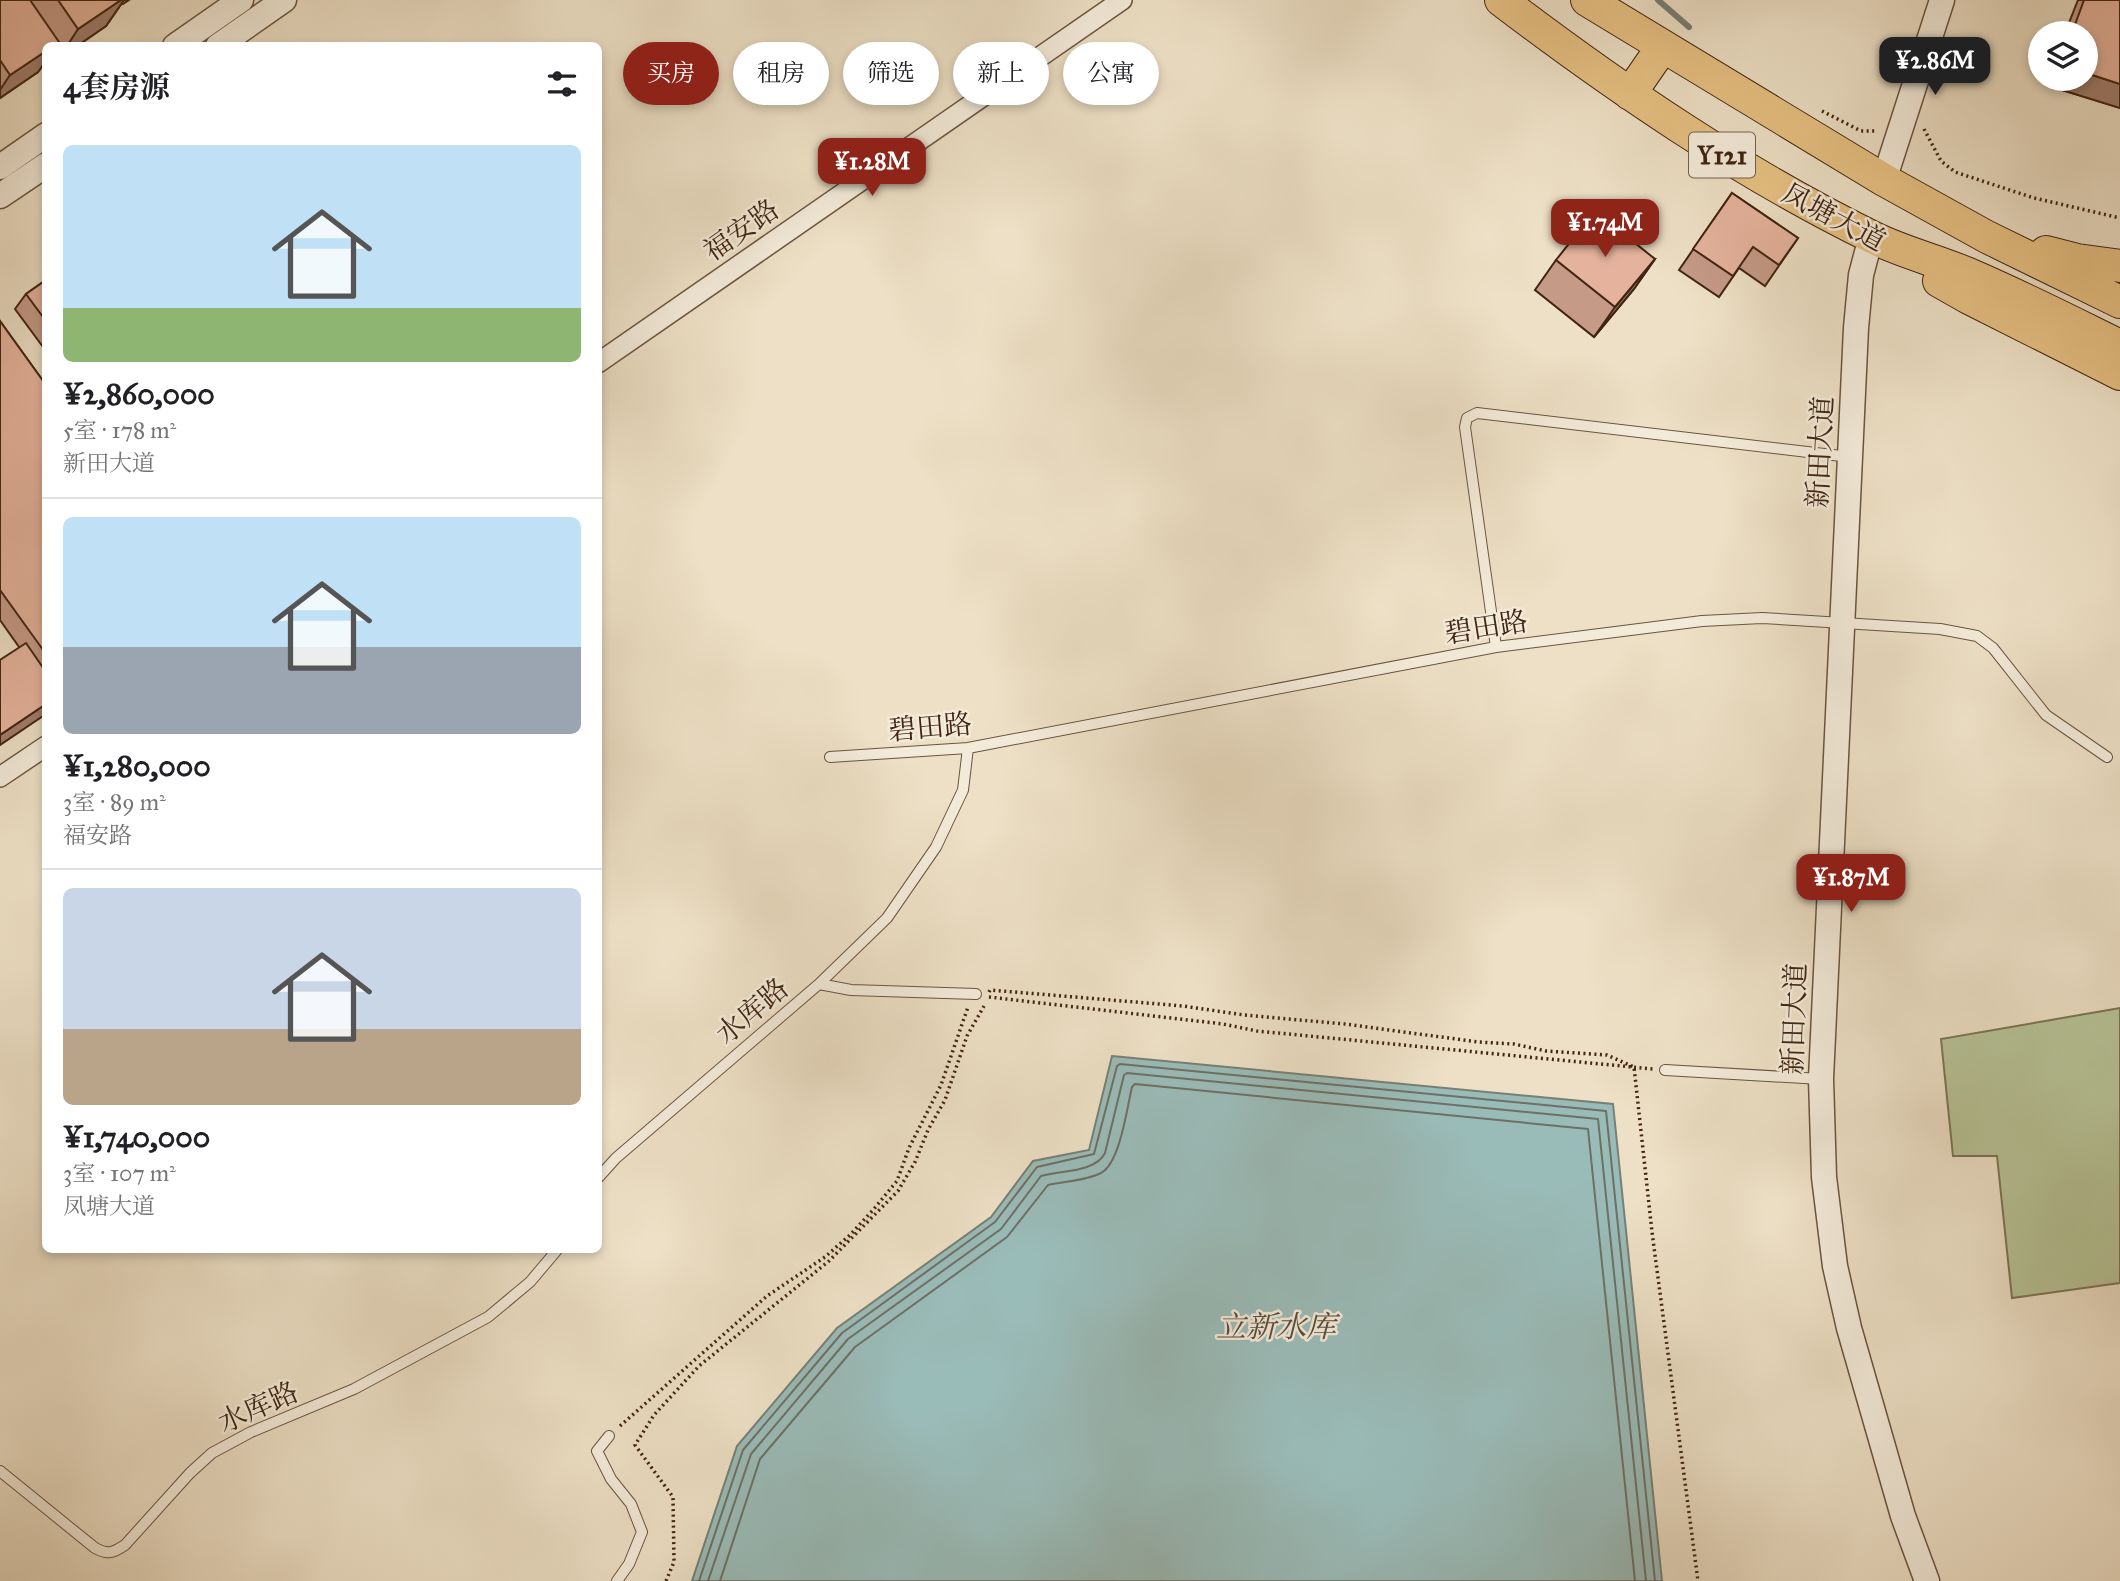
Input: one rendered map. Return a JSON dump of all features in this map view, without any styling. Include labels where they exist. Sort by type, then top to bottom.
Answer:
[{"type":"main road","name":"凤塘大道","points":[[1501,0],[1630,94],[1742,167],[1871,237],[1899,250],[1965,272],[2120,346]]},
{"type":"main road","name":"凤塘大道","points":[[1587,0],[1884,180],[1987,237],[2120,302]]},
{"type":"main road","points":[[1630,94],[1662,46]]},
{"type":"main road","points":[[1987,237],[2077,260],[2120,266]]},
{"type":"main road","points":[[1899,250],[1947,286],[2120,374]]},
{"type":"street","points":[[181,42],[241,0]]},
{"type":"street","points":[[224,42],[284,0]]},
{"type":"street","name":"福安路","points":[[602,360],[1122,0]]},
{"type":"street","points":[[1884,180],[1942,0]]},
{"type":"street","points":[[0,167],[42,138]]},
{"type":"street","points":[[0,197],[42,168]]},
{"type":"street","name":"新田大道","points":[[1871,237],[1857,300],[1821,1079],[1824,1177],[1835,1266],[1849,1328],[1895,1489],[1927,1581]]},
{"type":"street","points":[[0,777],[42,749]]},
{"type":"lane","points":[[1496,648],[1465,427],[1467,418],[1476,413],[1850,457]]},
{"type":"lane","name":"碧田路","points":[[830,757],[968,748],[1496,648],[1702,621],[1762,618],[1940,629],[1977,636],[1993,648],[2046,715],[2107,757]]},
{"type":"lane","points":[[819,984],[887,918],[936,847],[963,790],[968,748]]},
{"type":"lane","name":"水库路","points":[[602,1174],[819,984],[851,990],[981,995]]},
{"type":"lane","points":[[1665,1070],[1821,1079]]},
{"type":"lane","name":"水库路","points":[[0,1471],[95,1548],[104,1553],[113,1553],[125,1545],[190,1473],[212,1453],[251,1432],[366,1383],[488,1317],[530,1282],[554,1253]]},
{"type":"lane","points":[[609,1436],[597,1451],[611,1479],[631,1504],[642,1532],[629,1564],[617,1581]]},
{"type":"path","points":[[1913,126],[1925,130],[1941,161],[1955,172],[2034,198],[2120,218]]},
{"type":"path","points":[[609,1436],[767,1296],[825,1256],[850,1235],[873,1210],[897,1181],[909,1148],[941,1085],[964,1014],[981,995],[990,990],[1183,1006],[1478,1042],[1514,1044],[1546,1051],[1608,1055],[1634,1067]]},
{"type":"path","points":[[981,995],[1223,1024],[1257,1031],[1665,1070]]},
{"type":"path","points":[[666,1581],[674,1562],[673,1497],[635,1445],[654,1415],[699,1366],[829,1261],[898,1191],[945,1100],[967,1036],[983,1008],[981,995]]},
{"type":"path","points":[[1634,1067],[1652,1232],[1698,1581]]},
{"type":"green space","points":[[2120,1008],[2120,1283],[2012,1298],[1997,1156],[1953,1156],[1941,1039]]},
{"type":"water","name":"立新水库","points":[[1112,1056],[1613,1104],[1662,1581],[692,1581],[737,1446],[837,1328],[991,1217],[1033,1161],[1089,1150]]},
{"type":"building","points":[[0,0],[30,0],[59,42],[42,42],[42,54],[10,75],[0,60]]},
{"type":"building","points":[[58,0],[121,0],[78,29]]},
{"type":"building","points":[[2084,0],[2120,0],[2120,84],[2098,77],[2098,21],[2076,21]]},
{"type":"building","points":[[1732,193],[1798,238],[1779,265],[1753,247],[1733,276],[1693,249]]},
{"type":"building","points":[[1595,211],[1655,259],[1615,307],[1556,260]]},
{"type":"building","points":[[42,283],[42,316],[26,294]]},
{"type":"building","points":[[0,321],[42,379],[42,648],[0,590]]},
{"type":"building","points":[[26,643],[42,666],[42,707],[0,735],[0,660]]},
{"type":"waterway","points":[[1658,0],[1689,27]]}]
